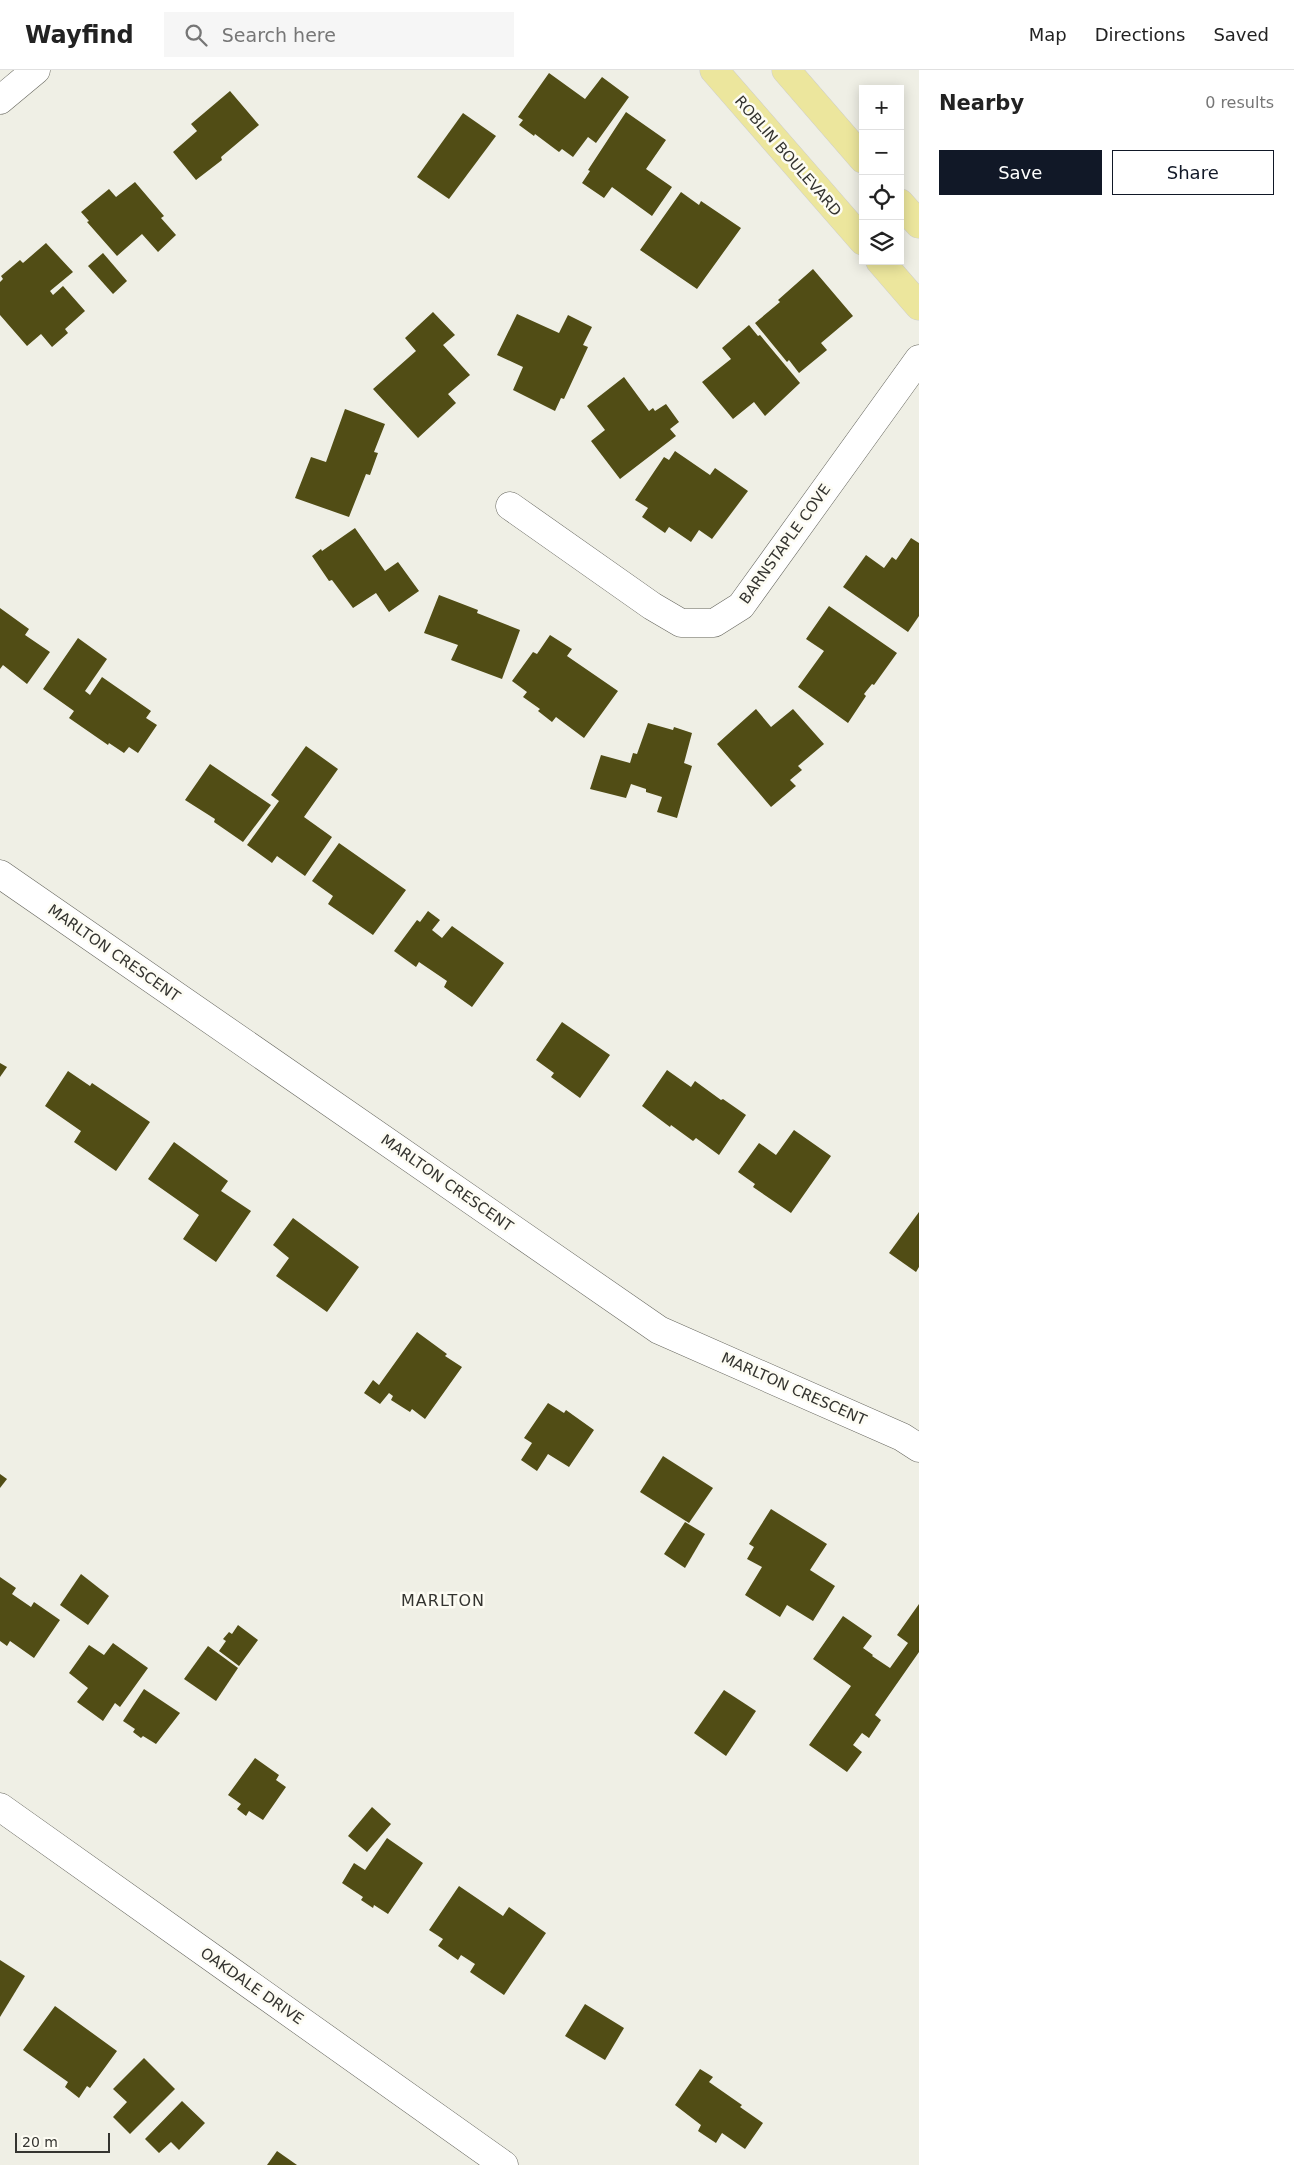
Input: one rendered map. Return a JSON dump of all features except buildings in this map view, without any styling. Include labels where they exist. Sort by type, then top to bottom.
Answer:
[{"type":"main road","name":"ROBLIN BOULEVARD","points":[[714,70],[859,236]]},
{"type":"main road","points":[[786,70],[859,154]]},
{"type":"main road","points":[[904,207],[919,224]]},
{"type":"main road","points":[[883,265],[919,306]]},
{"type":"street","points":[[0,100],[36,70]]},
{"type":"street","name":"BARNSTAPLE COVE","points":[[510,506],[652,606],[681,623],[714,623],[742,606],[919,359]]},
{"type":"street","name":"MARLTON CRESCENT","points":[[0,874],[659,1330],[902,1437],[919,1448]]},
{"type":"street","name":"OAKDALE DRIVE","points":[[0,1807],[504,2165]]},
{"type":"district","name":"MARLTON","points":[[443,1600]]}]
